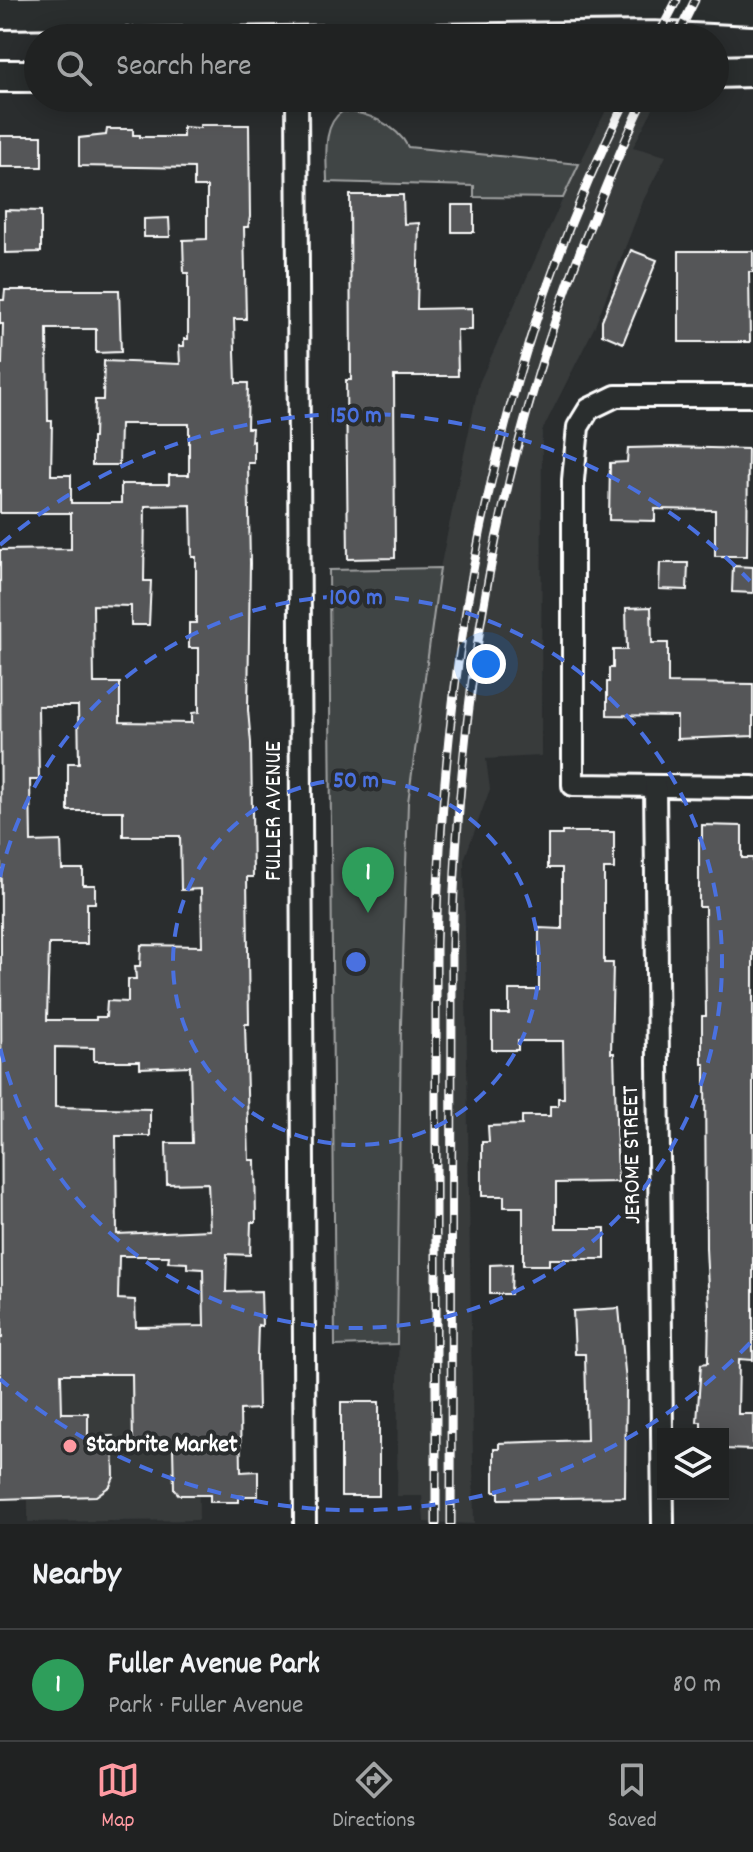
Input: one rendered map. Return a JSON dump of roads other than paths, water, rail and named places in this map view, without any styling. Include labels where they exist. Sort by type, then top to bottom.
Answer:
[{"type":"main road","points":[[0,13],[295,4],[652,4],[753,9]]},
{"type":"main road","points":[[729,72],[753,71]]},
{"type":"main road","points":[[0,76],[24,76]]},
{"type":"street","name":"FULLER AVENUE","points":[[297,112],[305,1524]]},
{"type":"street","points":[[753,396],[616,396],[589,409],[578,427],[573,480],[573,785],[753,787]]},
{"type":"street","name":"JEROME STREET","points":[[655,786],[663,1524]]},
{"type":"railway","points":[[664,24],[677,0]]},
{"type":"railway","points":[[683,24],[695,0]]},
{"type":"railway","points":[[436,1524],[436,944],[450,726],[465,618],[485,510],[511,404],[543,300],[581,198],[621,112]]},
{"type":"railway","points":[[451,1524],[452,944],[463,758],[474,668],[488,579],[530,402],[557,314],[639,112]]},
{"type":"place","name":"Fuller Avenue Park","points":[[368,913]]},
{"type":"place","name":"Starbrite Market","points":[[70,1446]]}]
